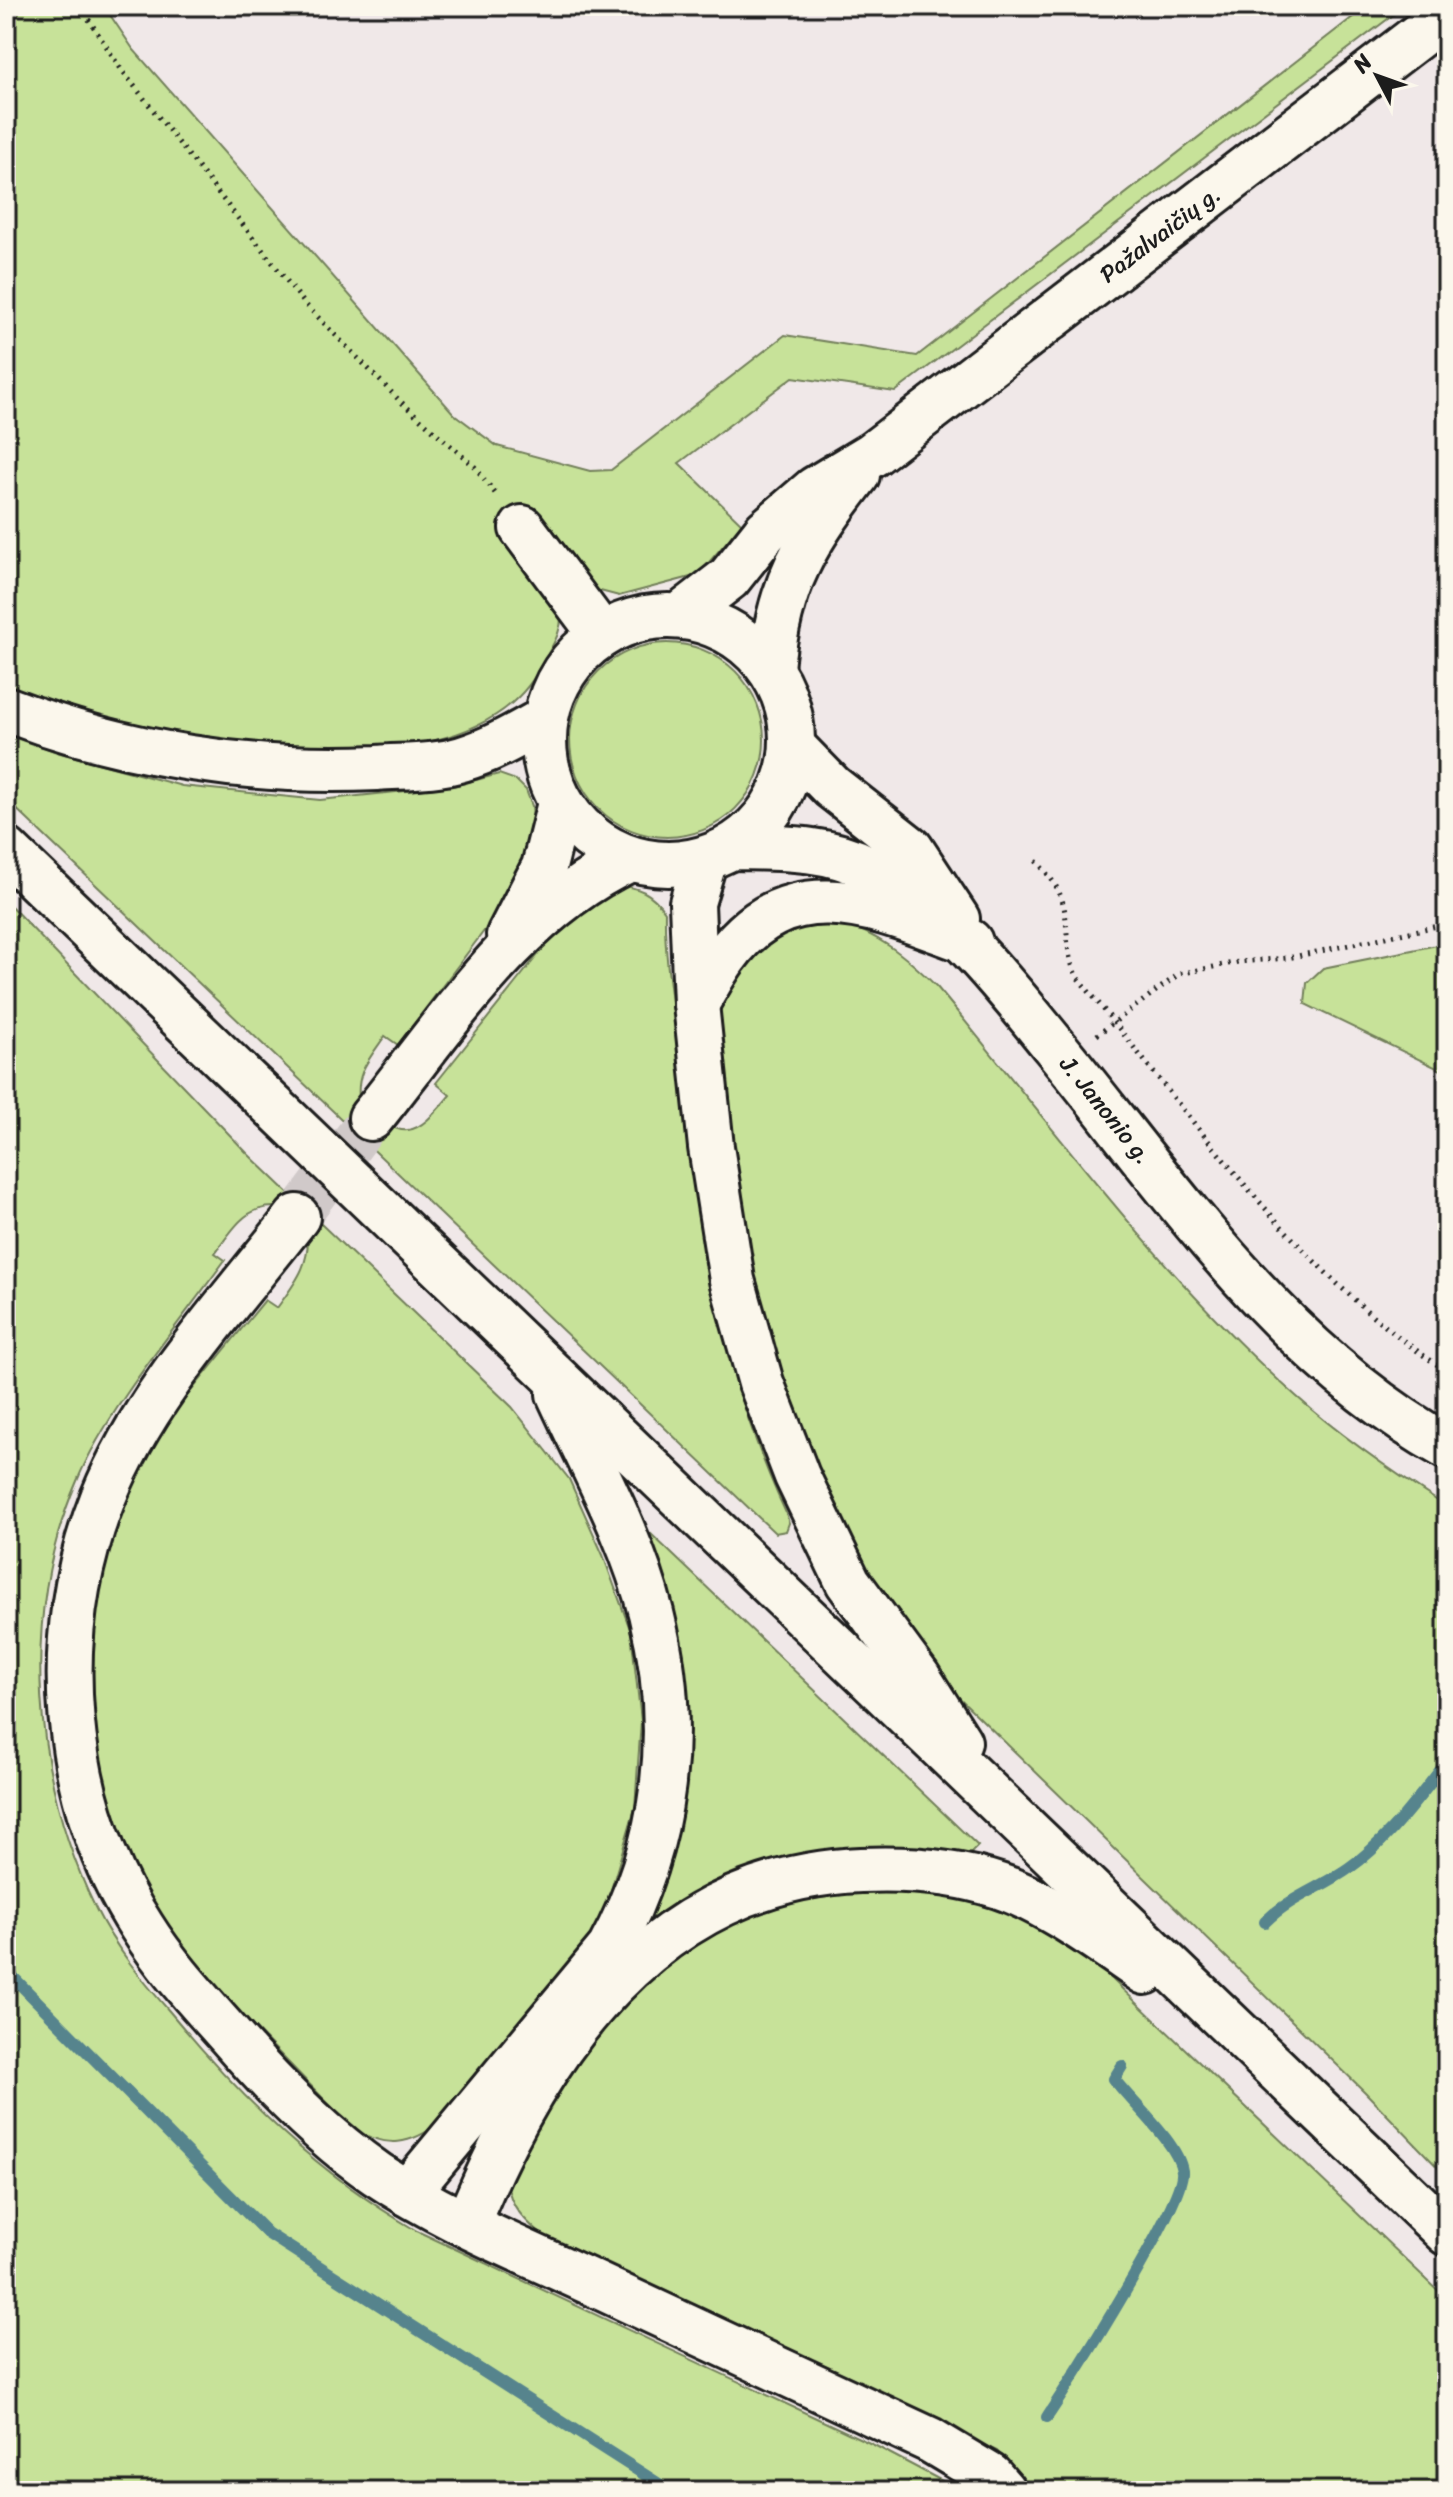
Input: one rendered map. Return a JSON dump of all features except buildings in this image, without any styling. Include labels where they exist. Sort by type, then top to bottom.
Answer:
[{"type":"main road","name":"Pažalvaičių g.","points":[[681,615],[729,578],[766,531],[815,489],[873,454],[1447,14]]},
{"type":"main road","name":"Pažalvaičių g.","points":[[771,669],[779,608],[787,585],[833,506],[873,454]]},
{"type":"main road","points":[[522,528],[601,634]]},
{"type":"main road","points":[[653,615],[681,615],[732,632],[753,648],[771,669],[784,693],[791,719],[792,746],[787,776],[774,804],[756,828],[718,853],[655,864],[630,859],[590,837],[560,803],[548,777],[543,749],[544,720],[555,687],[574,657],[601,634],[625,622],[653,615]]},
{"type":"main road","points":[[6,709],[130,748],[236,765],[341,770],[458,760],[496,747],[544,720]]},
{"type":"main road","points":[[792,746],[832,787],[911,849],[943,893],[970,942]]},
{"type":"main road","points":[[493,966],[544,867],[560,803]]},
{"type":"main road","name":"J. Janonio g.","points":[[718,853],[800,849],[867,867],[970,942],[1208,1238],[1309,1346],[1418,1430],[1447,1447]]},
{"type":"main road","points":[[6,850],[1447,2233]]},
{"type":"main road","points":[[718,853],[692,903],[696,1004],[711,1147],[732,1280],[761,1383],[797,1476],[848,1582],[918,1677],[994,1799]]},
{"type":"main road","points":[[371,1118],[493,966],[570,893],[630,859]]},
{"type":"main road","points":[[696,1004],[726,955],[758,926],[784,910],[817,902],[845,901],[871,907],[970,942]]},
{"type":"main road","points":[[297,1217],[149,1409],[123,1452],[88,1541],[70,1627],[70,1703],[79,1774],[95,1831],[115,1881],[140,1925],[192,1993],[300,2110],[346,2152],[407,2193],[467,2224],[930,2440],[978,2467],[1003,2491]]},
{"type":"main road","points":[[407,2193],[610,1948],[635,1903],[652,1854],[666,1752],[665,1695],[651,1612],[632,1557],[550,1373]]},
{"type":"main road","points":[[467,2224],[492,2162],[525,2103],[600,1998],[631,1966],[668,1933],[710,1907],[756,1889],[828,1871],[902,1868],[950,1873],[1001,1886],[1082,1929],[1250,2044]]},
{"type":"path","points":[[80,6],[121,69],[305,304],[400,401],[475,467],[522,528]]},
{"type":"path","points":[[1036,861],[1053,881],[1062,900],[1067,956],[1077,977],[1277,1222],[1351,1295],[1447,1371]]},
{"type":"path","points":[[1067,1061],[1113,1021],[1179,974],[1238,962],[1288,958],[1447,924]]},
{"type":"green space","points":[[11,6],[104,6],[133,49],[454,414],[497,446],[590,471],[611,470],[785,335],[917,356],[1367,6],[1405,6],[895,392],[793,377],[679,463],[742,524],[698,575],[619,596],[581,586],[561,611],[558,633],[541,666],[502,711],[443,738],[371,750],[292,750],[210,741],[131,727],[6,694],[6,10]]},
{"type":"green space","points":[[667,643],[704,651],[735,672],[756,703],[764,740],[756,777],[735,808],[704,829],[667,837],[630,829],[599,808],[578,777],[570,740],[578,703],[599,672],[630,651]]},
{"type":"green space","points":[[6,733],[57,752],[182,786],[320,800],[453,786],[499,774],[516,780],[526,790],[532,806],[534,828],[526,859],[496,915],[398,1045],[385,1036],[361,1076],[360,1105],[398,1129],[417,1127],[438,1110],[450,1095],[436,1083],[560,927],[615,885],[638,889],[655,900],[665,912],[668,967],[694,1175],[714,1290],[743,1403],[789,1523],[786,1531],[775,1533],[6,799]]},
{"type":"green space","points":[[6,901],[248,1154],[512,1407],[569,1479],[603,1555],[631,1632],[641,1721],[635,1808],[609,1897],[588,1943],[442,2121],[419,2136],[387,2142],[352,2128],[184,1955],[140,1892],[112,1829],[85,1682],[105,1550],[135,1475],[166,1422],[265,1300],[277,1308],[296,1281],[304,1263],[307,1230],[278,1207],[257,1210],[234,1227],[215,1253],[225,1260],[145,1368],[90,1453],[59,1533],[47,1586],[41,1641],[41,1697],[47,1752],[58,1807],[75,1859],[111,1936],[197,2044],[254,2105],[314,2159],[381,2209],[417,2231],[876,2446],[961,2491],[6,2491]]},
{"type":"green space","points":[[833,919],[890,946],[937,987],[1109,1199],[1247,1351],[1332,1426],[1447,1507],[1447,2177],[1365,2092],[939,1678],[858,1555],[813,1462],[772,1353],[741,1246],[717,1020],[732,976],[757,947],[796,928]]},
{"type":"green space","points":[[1447,943],[1447,1073],[1305,1004],[1307,983],[1323,968]]},
{"type":"green space","points":[[649,1532],[978,1846],[970,1854],[852,1847],[770,1862],[647,1926],[671,1845],[684,1762],[683,1705],[678,1670],[649,1556]]},
{"type":"green space","points":[[907,1886],[992,1903],[1093,1961],[1447,2299],[1447,2491],[1032,2491],[997,2451],[547,2239],[521,2215],[508,2187],[507,2162],[630,1986],[753,1907]]},
{"type":"waterway","points":[[1265,1922],[1285,1906],[1338,1875],[1377,1845],[1447,1762]]},
{"type":"waterway","points":[[6,1970],[267,2233],[670,2491]]},
{"type":"waterway","points":[[1047,2417],[1147,2253],[1178,2189],[1182,2171],[1172,2148],[1114,2079],[1122,2066]]},
{"type":"tunnel","points":[[297,1217],[371,1118]]}]
